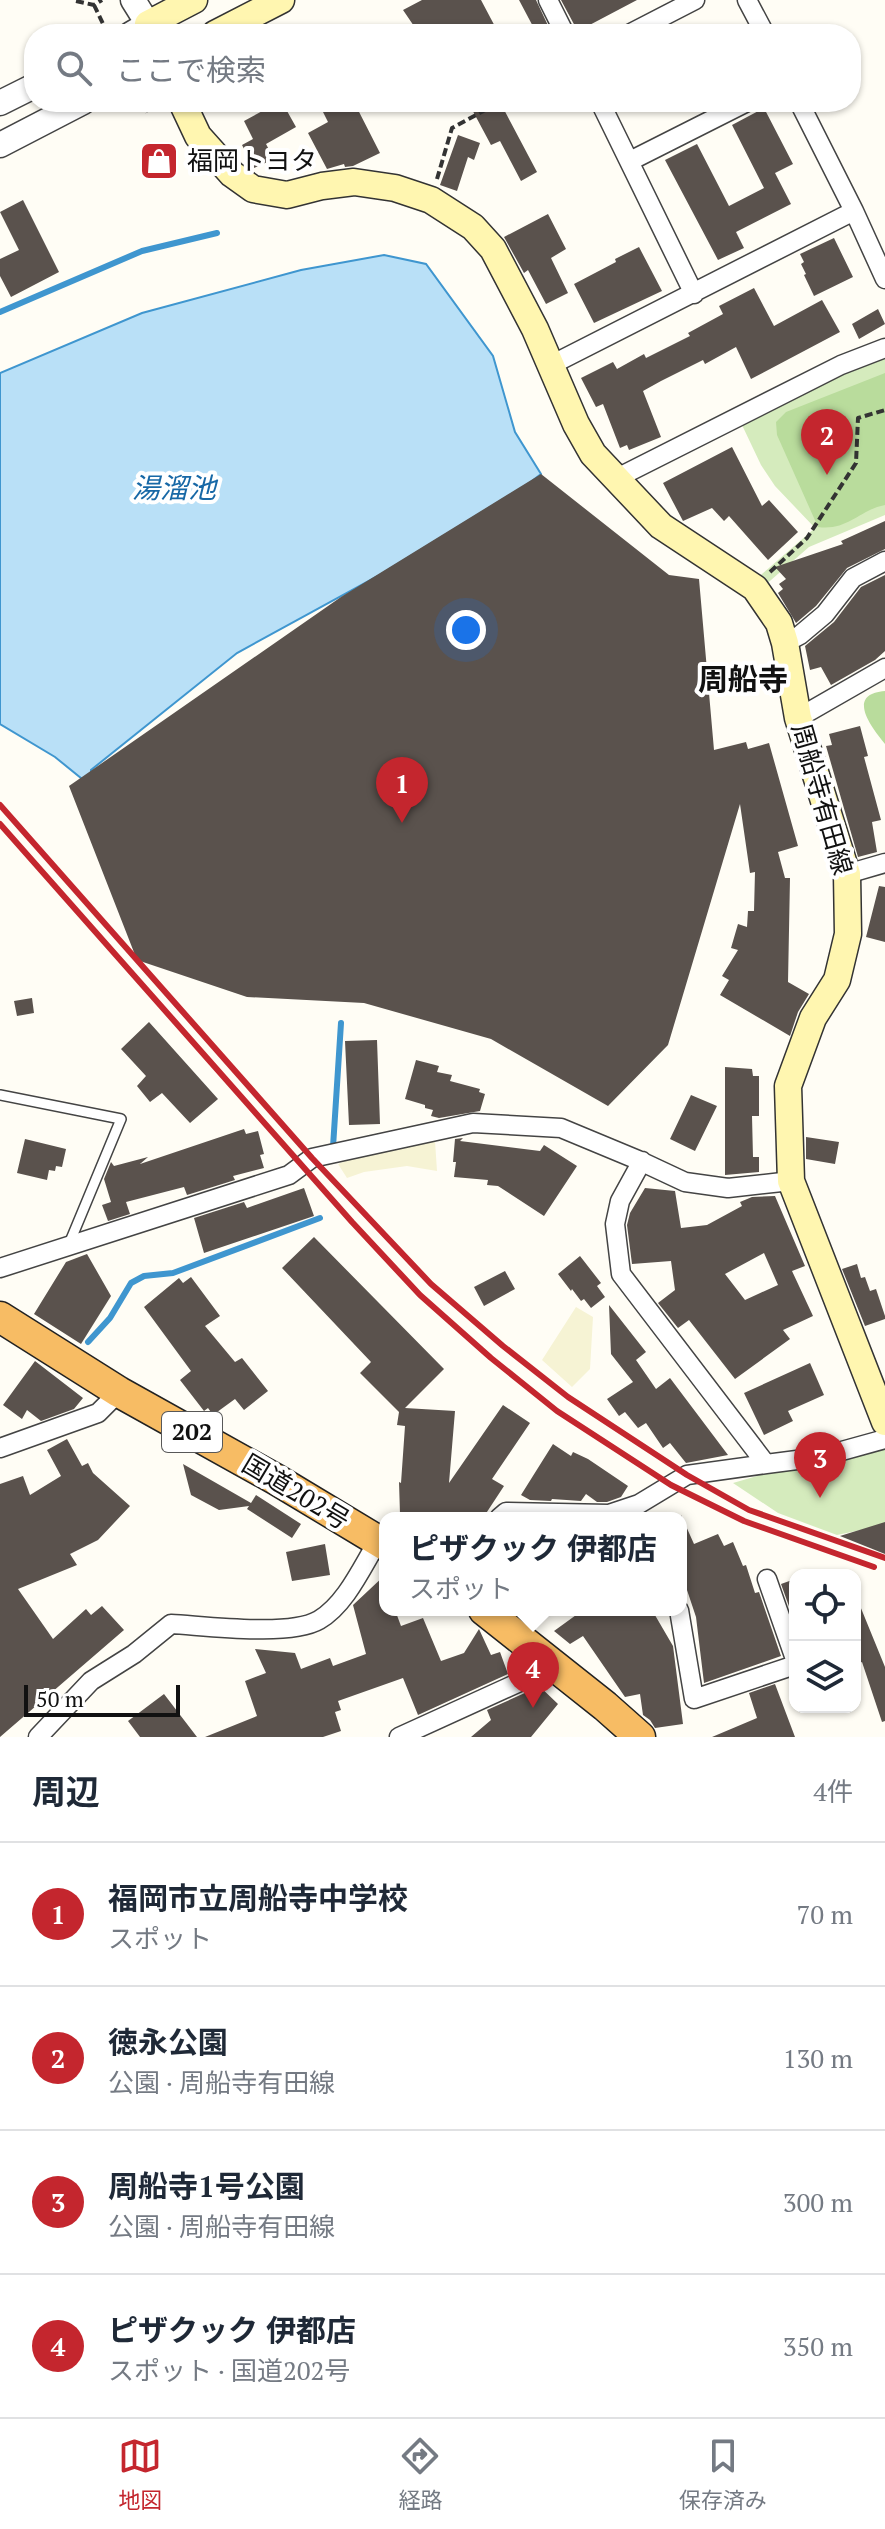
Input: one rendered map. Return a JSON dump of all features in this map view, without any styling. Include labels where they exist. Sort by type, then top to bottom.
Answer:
[{"type":"highway","name":"国道202号","points":[[0,1317],[119,1392],[379,1541]]},
{"type":"highway","points":[[492,1616],[640,1737]]},
{"type":"main road","points":[[155,24],[194,0]]},
{"type":"main road","points":[[234,24],[281,0]]},
{"type":"main road","name":"周船寺有田線","points":[[187,112],[207,147],[232,174],[253,189],[287,195],[354,182],[395,188],[431,200],[473,227],[493,249],[593,454],[661,526],[755,588],[779,623],[798,718],[847,874],[848,934],[837,980],[813,1018],[788,1086],[791,1181],[885,1422]]},
{"type":"street","points":[[133,0],[141,24]]},
{"type":"street","points":[[548,0],[560,24]]},
{"type":"street","points":[[648,24],[695,0]]},
{"type":"street","points":[[747,0],[760,24]]},
{"type":"street","points":[[0,103],[24,91]]},
{"type":"street","points":[[0,145],[64,112]]},
{"type":"street","points":[[605,112],[694,294]]},
{"type":"street","points":[[630,161],[727,112]]},
{"type":"street","points":[[804,112],[885,279]]},
{"type":"street","points":[[551,365],[854,211]]},
{"type":"street","points":[[615,479],[841,365],[885,348]]},
{"type":"street","points":[[785,643],[825,614],[853,578],[885,561]]},
{"type":"street","points":[[798,718],[885,668]]},
{"type":"street","points":[[847,874],[885,863]]},
{"type":"street","points":[[0,1268],[289,1175],[312,1158],[473,1123],[561,1128],[685,1182],[728,1188],[791,1181]]},
{"type":"street","points":[[642,1161],[620,1201],[615,1224],[621,1274],[766,1464]]},
{"type":"street","points":[[0,1448],[98,1413],[119,1392]]},
{"type":"street","points":[[632,1512],[687,1475],[820,1457],[885,1439]]},
{"type":"street","points":[[38,1737],[91,1681],[134,1654],[171,1624],[287,1629],[319,1621],[341,1600],[379,1547]]},
{"type":"street","points":[[767,1579],[789,1642]]},
{"type":"street","points":[[680,1616],[694,1699],[789,1667]]},
{"type":"street","points":[[399,1737],[522,1681],[543,1656]]},
{"type":"lane","points":[[0,1095],[121,1119],[68,1247]]},
{"type":"path","points":[[76,1],[94,5],[102,0]]},
{"type":"path","points":[[94,5],[103,24]]},
{"type":"path","points":[[431,200],[452,128],[482,112]]},
{"type":"path","points":[[755,588],[780,560],[807,538],[856,463],[858,418],[885,410]]},
{"type":"shaded area","points":[[435,1141],[437,1171],[407,1166],[364,1172],[347,1178],[338,1164],[361,1154],[414,1142]]},
{"type":"shaded area","points":[[576,1307],[593,1317],[590,1369],[572,1387],[542,1360]]},
{"type":"green space","points":[[885,357],[885,515],[809,547],[763,587],[755,580],[815,528],[775,486],[742,425],[833,377]]},
{"type":"green space","points":[[885,373],[885,505],[837,526],[818,527],[777,435],[776,422],[786,412]]},
{"type":"green space","points":[[885,691],[885,744],[869,721],[864,705],[866,698],[873,693]]},
{"type":"green space","points":[[885,1439],[885,1525],[837,1535],[778,1513],[733,1483]]},
{"type":"water","name":"湯溜池","points":[[384,255],[426,264],[493,356],[515,432],[541,474],[378,576],[237,653],[91,770],[92,787],[55,757],[0,724],[0,373],[142,313],[301,270]]},
{"type":"building","points":[[422,0],[481,0],[494,24],[413,24],[403,10]]},
{"type":"building","points":[[519,0],[536,0],[547,24],[532,24]]},
{"type":"building","points":[[561,0],[637,0],[591,24],[574,24]]},
{"type":"building","points":[[261,112],[288,112],[296,127],[266,144],[274,159],[254,168],[242,145],[253,139],[244,121]]},
{"type":"building","points":[[323,112],[359,112],[380,153],[353,166],[345,167],[344,164],[327,169],[308,133],[328,122]]},
{"type":"building","points":[[473,112],[505,112],[537,172],[521,181],[500,141],[491,145]]},
{"type":"building","points":[[756,112],[766,112],[793,164],[775,173],[791,204],[736,232],[744,248],[718,260],[665,160],[697,144],[729,206],[764,188],[732,125]]},
{"type":"building","points":[[458,135],[480,143],[474,160],[468,157],[457,191],[440,185]]},
{"type":"building","points":[[23,200],[59,272],[11,297],[0,276],[0,259],[19,250],[0,212]]},
{"type":"building","points":[[548,214],[566,249],[551,258],[568,293],[546,304],[528,270],[524,273],[504,237]]},
{"type":"building","points":[[834,238],[853,277],[814,296],[804,275],[801,264],[804,262],[800,254]]},
{"type":"building","points":[[639,247],[662,291],[594,323],[574,284]]},
{"type":"building","points":[[754,288],[774,326],[822,300],[840,332],[751,379],[736,347],[705,364],[703,360],[661,381],[643,391],[661,437],[629,450],[627,445],[620,448],[603,404],[596,407],[581,378],[613,362],[617,369],[644,354],[646,358],[690,336],[688,333],[723,314],[719,306]]},
{"type":"building","points":[[878,309],[885,324],[859,339],[852,324]]},
{"type":"building","points":[[732,447],[762,506],[769,500],[798,532],[768,560],[729,516],[724,521],[712,508],[683,521],[663,483]]},
{"type":"building","points":[[541,474],[669,575],[699,579],[714,750],[746,742],[748,749],[769,743],[798,846],[778,852],[785,878],[790,878],[788,982],[809,994],[798,1012],[790,1036],[720,995],[729,980],[722,976],[738,950],[731,948],[738,924],[747,927],[748,911],[754,911],[755,872],[750,873],[740,804],[668,1045],[608,1106],[491,1039],[364,1003],[247,997],[137,960],[69,786],[341,597]]},
{"type":"building","points":[[885,521],[885,549],[847,568],[816,606],[796,623],[778,593],[783,589],[779,584],[786,579],[775,567],[843,544],[841,541]]},
{"type":"building","points":[[885,575],[885,651],[831,685],[821,667],[810,670],[805,646],[834,622],[861,587]]},
{"type":"building","points":[[860,726],[868,756],[864,757],[881,820],[872,822],[877,852],[858,857],[826,746],[832,745],[829,734]]},
{"type":"building","points":[[879,886],[885,887],[885,942],[866,937]]},
{"type":"building","points":[[32,998],[34,1013],[17,1016],[14,1001]]},
{"type":"building","points":[[149,1022],[218,1099],[190,1123],[162,1093],[150,1102],[137,1086],[146,1076],[121,1049]]},
{"type":"building","points":[[377,1040],[380,1124],[349,1125],[345,1041]]},
{"type":"building","points":[[416,1060],[439,1066],[437,1072],[452,1075],[450,1081],[480,1089],[479,1092],[485,1094],[480,1111],[439,1118],[431,1116],[433,1110],[425,1108],[425,1105],[405,1099]]},
{"type":"building","points":[[725,1067],[752,1069],[753,1076],[759,1076],[759,1116],[752,1116],[753,1157],[759,1157],[759,1172],[725,1175]]},
{"type":"building","points":[[691,1095],[717,1106],[695,1151],[670,1139]]},
{"type":"building","points":[[244,1129],[246,1134],[258,1131],[264,1168],[233,1176],[235,1180],[187,1195],[184,1187],[126,1202],[130,1214],[108,1221],[102,1205],[111,1202],[104,1179],[111,1162],[114,1166],[148,1157],[140,1164]]},
{"type":"building","points":[[806,1137],[839,1142],[835,1164],[806,1159]]},
{"type":"building","points":[[463,1138],[460,1141],[540,1151],[544,1145],[577,1166],[544,1216],[498,1186],[487,1185],[488,1180],[454,1177],[455,1139]]},
{"type":"building","points":[[25,1139],[66,1149],[62,1167],[49,1170],[47,1180],[17,1173]]},
{"type":"building","points":[[304,1188],[314,1216],[204,1253],[194,1218],[244,1202],[247,1208]]},
{"type":"building","points":[[645,1188],[675,1191],[681,1228],[707,1225],[752,1197],[775,1196],[805,1266],[792,1271],[813,1316],[783,1330],[790,1339],[735,1379],[689,1320],[678,1328],[658,1303],[675,1290],[671,1261],[632,1264],[627,1225],[630,1213]],"holes":[[[764,1253],[778,1285],[745,1300],[725,1274]]]},
{"type":"building","points":[[314,1237],[444,1369],[405,1408],[455,1411],[449,1483],[503,1405],[530,1423],[492,1479],[504,1486],[487,1512],[400,1512],[399,1482],[405,1426],[397,1425],[399,1412],[360,1373],[371,1362],[282,1268]]},
{"type":"building","points":[[87,1254],[111,1296],[81,1344],[34,1314],[66,1262]]},
{"type":"building","points":[[580,1256],[601,1283],[597,1286],[605,1297],[591,1308],[571,1291],[558,1274]]},
{"type":"building","points":[[857,1264],[861,1278],[865,1277],[870,1291],[876,1289],[885,1316],[885,1319],[865,1326],[842,1269]]},
{"type":"building","points":[[505,1271],[515,1289],[484,1306],[474,1287]]},
{"type":"building","points":[[191,1277],[220,1316],[205,1326],[235,1362],[242,1358],[268,1391],[244,1410],[235,1399],[213,1415],[208,1408],[204,1411],[180,1380],[191,1371],[144,1307],[179,1278],[183,1283]]},
{"type":"building","points":[[609,1305],[646,1352],[636,1360],[656,1389],[670,1378],[728,1455],[686,1463],[670,1443],[663,1448],[646,1423],[638,1428],[625,1412],[619,1416],[607,1399],[633,1382],[611,1354]]},
{"type":"building","points":[[35,1361],[83,1398],[74,1409],[41,1421],[27,1410],[22,1419],[3,1405]]},
{"type":"building","points":[[810,1363],[824,1395],[788,1411],[793,1421],[764,1435],[744,1393]]},
{"type":"building","points":[[67,1439],[82,1466],[88,1463],[93,1473],[130,1506],[98,1540],[70,1554],[77,1565],[18,1589],[53,1639],[86,1609],[91,1615],[102,1606],[124,1630],[0,1737],[0,1484],[23,1476],[30,1495],[61,1476],[47,1450]]},
{"type":"building","points":[[553,1444],[571,1456],[573,1452],[588,1459],[628,1486],[621,1497],[597,1502],[586,1494],[581,1501],[530,1500],[521,1495]]},
{"type":"building","points":[[183,1464],[251,1503],[256,1495],[301,1524],[292,1538],[247,1509],[249,1506],[219,1510],[191,1495]]},
{"type":"building","points":[[885,1522],[885,1554],[840,1536]]},
{"type":"building","points":[[687,1528],[694,1544],[718,1534],[724,1546],[733,1542],[743,1566],[746,1565],[755,1593],[759,1592],[781,1656],[704,1683],[696,1617],[687,1590]]},
{"type":"building","points":[[325,1544],[330,1575],[292,1581],[286,1552]]},
{"type":"building","points":[[379,1581],[379,1616],[397,1616],[401,1626],[423,1618],[441,1661],[464,1653],[479,1629],[491,1655],[500,1652],[508,1674],[418,1715],[403,1678],[338,1701],[341,1710],[335,1712],[341,1731],[323,1737],[205,1737],[257,1716],[245,1681],[266,1673],[255,1649],[295,1653],[301,1669],[330,1658],[333,1666],[366,1654],[353,1605]]},
{"type":"building","points":[[789,1581],[789,1606],[781,1584]]},
{"type":"building","points":[[861,1608],[885,1667],[885,1721],[882,1722],[862,1662]]},
{"type":"building","points":[[575,1616],[656,1616],[673,1646],[683,1724],[655,1728],[643,1715],[640,1694],[625,1697],[583,1636],[570,1644],[554,1631]]},
{"type":"building","points":[[536,1683],[558,1704],[531,1737],[471,1737],[491,1720],[487,1710],[527,1692]]},
{"type":"building","points":[[775,1684],[795,1737],[712,1737],[757,1718],[749,1693]]},
{"type":"building","points":[[164,1694],[197,1737],[140,1737],[128,1721]]},
{"type":"waterway","points":[[0,312],[142,251],[217,233]]},
{"type":"waterway","points":[[333,1147],[341,1023]]},
{"type":"waterway","points":[[88,1342],[110,1318],[131,1283],[144,1276],[173,1273],[320,1218]]},
{"type":"railway","points":[[0,805],[312,1158],[431,1284],[503,1346],[568,1397],[687,1475],[749,1510],[885,1558]]},
{"type":"railway","points":[[0,824],[352,1222],[420,1295],[491,1358],[557,1411],[671,1485],[744,1521],[874,1567]]},
{"type":"place","name":"福岡トヨタ","points":[[159,161]]},
{"type":"place","name":"徳永公園","points":[[827,475]]},
{"type":"place","name":"福岡市立周船寺中学校","points":[[402,823]]},
{"type":"place","name":"周船寺1号公園","points":[[820,1498]]},
{"type":"place","name":"ピザクック 伊都店","points":[[533,1708]]},
{"type":"district","name":"周船寺","points":[[743,680]]}]
